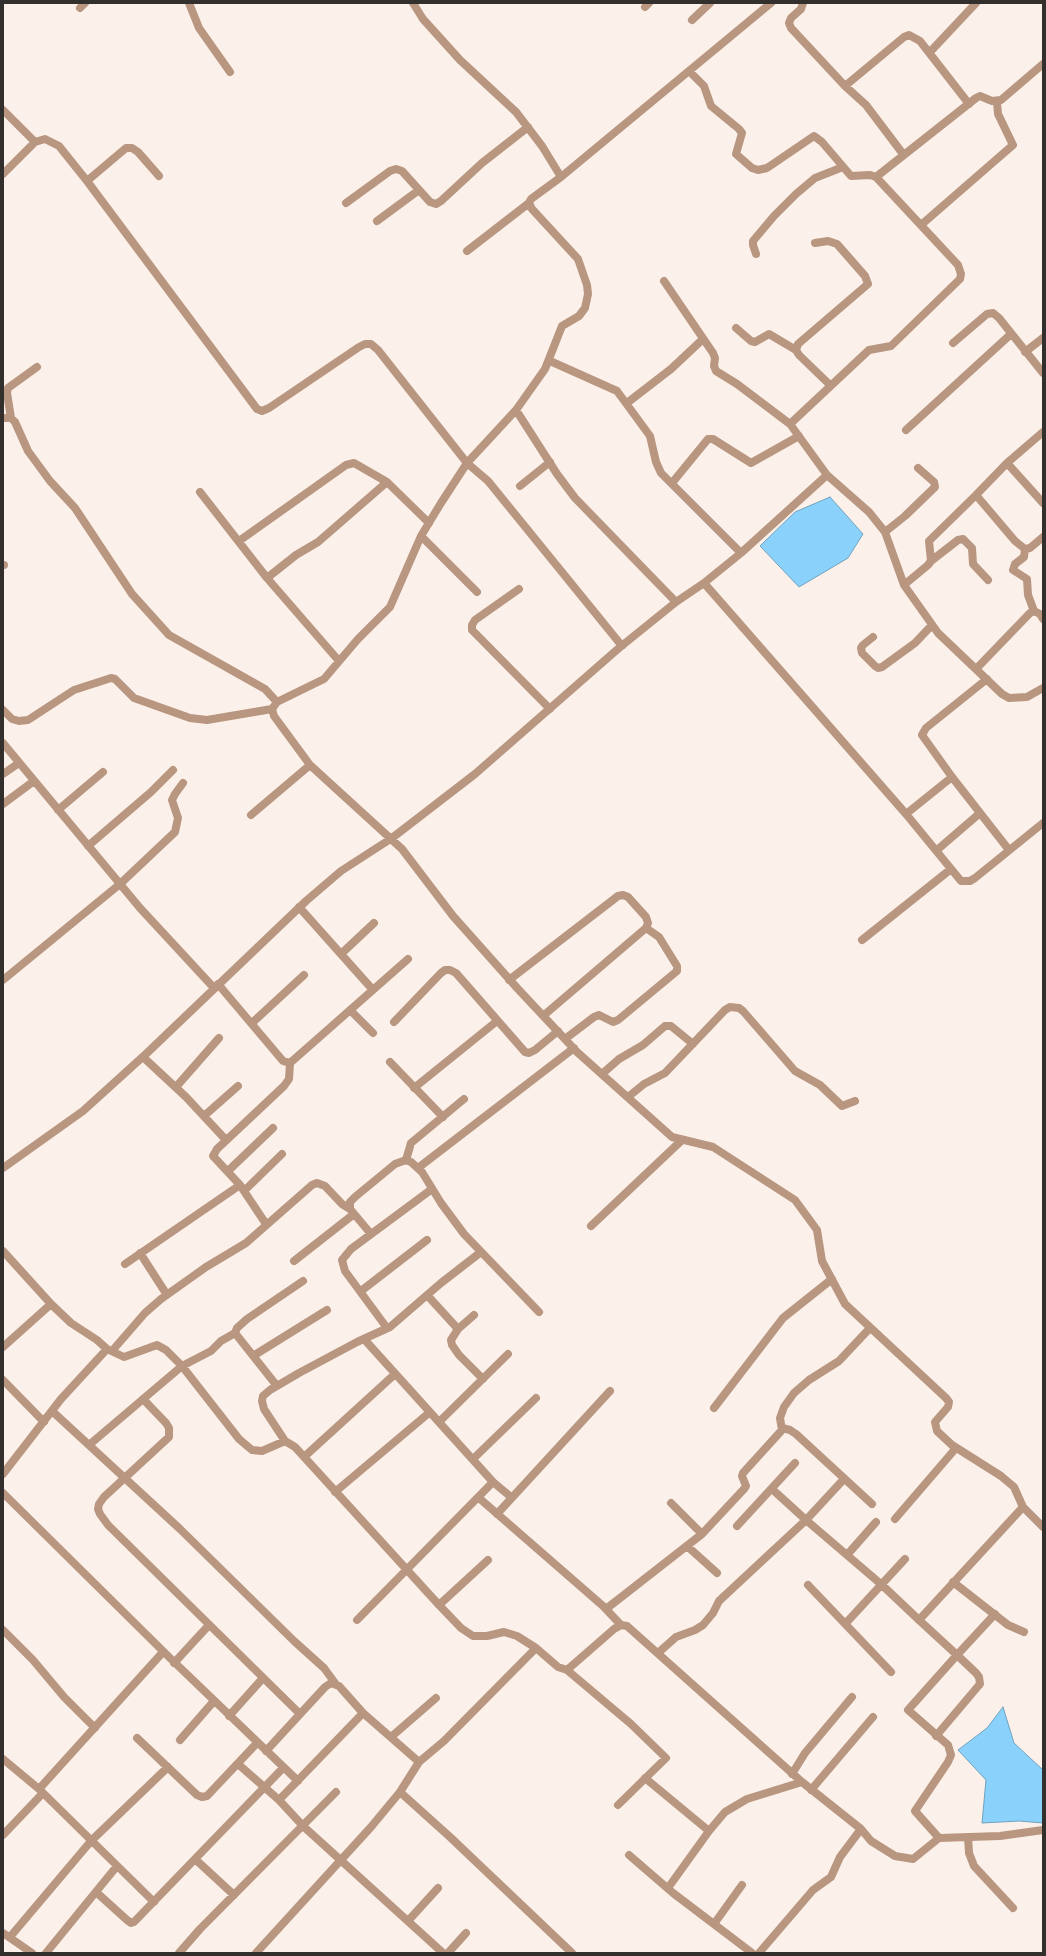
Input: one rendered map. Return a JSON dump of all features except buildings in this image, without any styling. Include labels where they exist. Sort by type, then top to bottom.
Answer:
[{"type":"street","points":[[189,3],[199,28],[230,72]]},
{"type":"street","points":[[413,3],[423,19],[460,60],[509,104],[542,146],[561,177]]},
{"type":"street","points":[[692,20],[710,3]]},
{"type":"street","points":[[467,251],[529,203],[531,199],[561,177],[771,3]]},
{"type":"street","points":[[803,3],[801,9],[791,18],[788,23],[791,28],[845,86],[866,105],[903,154]]},
{"type":"street","points":[[930,52],[976,3]]},
{"type":"street","points":[[845,86],[909,35],[920,41],[930,52],[969,104]]},
{"type":"street","points":[[876,176],[980,96],[992,102],[997,102],[1043,64]]},
{"type":"street","points":[[689,71],[704,86],[711,106],[739,129],[742,134],[736,154],[752,168],[758,170],[767,168],[814,136],[822,142],[851,176],[876,176],[961,268],[960,279],[891,346],[869,350],[790,424]]},
{"type":"street","points":[[921,225],[1013,145],[998,114],[997,102]]},
{"type":"street","points":[[3,110],[35,142]]},
{"type":"street","points":[[346,203],[390,170],[396,169],[402,171],[430,202],[436,204],[482,163],[528,127]]},
{"type":"street","points":[[3,174],[35,142],[45,139],[58,146],[87,181],[256,409],[262,411],[269,408],[359,347],[365,344],[371,344],[378,350],[467,463],[488,481],[622,646]]},
{"type":"street","points":[[87,181],[126,148],[132,148],[138,152],[159,176]]},
{"type":"street","points":[[756,254],[753,241],[774,216],[815,178],[842,167]]},
{"type":"street","points":[[377,221],[419,190]]},
{"type":"street","points":[[3,710],[12,718],[19,721],[28,720],[74,690],[111,678],[115,679],[134,698],[190,718],[207,720],[275,705],[324,679],[358,638],[390,607],[421,536],[467,463],[516,410],[550,361],[562,326],[579,316],[585,308],[588,294],[578,259],[532,209],[529,203]]},
{"type":"street","points":[[796,350],[798,344],[803,338],[868,284],[865,276],[837,244],[828,241],[815,243]]},
{"type":"street","points":[[664,281],[713,353],[716,371],[737,384],[790,424],[827,475],[869,512],[884,532],[904,585],[932,625],[1002,694],[1009,698],[1027,697],[1043,688]]},
{"type":"street","points":[[953,343],[987,314],[993,313],[999,318],[1043,373]]},
{"type":"street","points":[[736,328],[751,341],[755,342],[769,334],[796,350],[799,355],[830,385]]},
{"type":"street","points":[[906,430],[1011,334]]},
{"type":"street","points":[[1025,352],[1043,338]]},
{"type":"street","points":[[627,403],[671,369],[703,339]]},
{"type":"street","points":[[550,361],[617,391],[650,436],[658,467],[741,554]]},
{"type":"street","points":[[37,367],[8,388],[7,418],[15,422],[28,451],[50,481],[75,508],[132,594],[169,635],[265,689],[275,705],[278,721],[310,765],[392,838],[453,916],[509,980],[565,1040],[602,1074],[672,1137],[713,1147],[795,1200],[817,1230],[822,1260],[845,1304],[949,1402],[948,1407],[935,1422],[935,1426],[956,1448],[1001,1476],[1014,1487],[1023,1507],[1043,1527]]},
{"type":"street","points":[[516,410],[575,498],[676,602]]},
{"type":"street","points":[[931,561],[928,541],[1007,463],[1043,432]]},
{"type":"street","points":[[672,483],[708,439],[714,439],[751,463],[799,436]]},
{"type":"street","points":[[520,486],[550,462]]},
{"type":"street","points":[[239,541],[346,465],[354,463],[387,482],[428,523]]},
{"type":"street","points":[[1007,463],[1043,503]]},
{"type":"street","points":[[884,532],[906,516],[935,487],[934,482],[918,468]]},
{"type":"street","points":[[3,1168],[83,1111],[143,1057],[299,907],[341,871],[392,838],[475,774],[622,646],[676,602],[704,583],[741,554],[827,475]]},
{"type":"street","points":[[267,578],[296,555],[318,542],[387,482]]},
{"type":"street","points":[[200,492],[267,578],[339,660]]},
{"type":"street","points":[[976,495],[1014,541],[1025,549]]},
{"type":"street","points":[[421,536],[477,592]]},
{"type":"street","points":[[1025,549],[1030,548],[1043,537]]},
{"type":"street","points":[[904,585],[931,561],[963,539],[972,548],[973,564],[988,580]]},
{"type":"street","points":[[1025,549],[1024,557],[1015,564],[1013,570],[1027,579],[1028,595],[1034,611],[1040,614],[1043,619]]},
{"type":"street","points":[[704,583],[906,814],[961,881],[970,881],[1043,823]]},
{"type":"street","points":[[519,589],[475,620],[472,625],[472,630],[550,709]]},
{"type":"street","points":[[977,668],[1030,613],[1034,611]]},
{"type":"street","points":[[873,637],[861,648],[862,653],[875,666],[882,668],[914,643],[932,625]]},
{"type":"street","points":[[988,679],[926,728],[922,735],[952,777],[1009,850]]},
{"type":"street","points":[[3,743],[120,884],[252,1023],[283,1061],[290,1063]]},
{"type":"street","points":[[3,774],[19,763]]},
{"type":"street","points":[[251,815],[310,765]]},
{"type":"street","points":[[88,846],[151,792],[173,770]]},
{"type":"street","points":[[58,810],[103,772]]},
{"type":"street","points":[[906,814],[952,777]]},
{"type":"street","points":[[3,804],[34,781]]},
{"type":"street","points":[[3,980],[120,884],[175,832],[178,818],[172,800],[183,784]]},
{"type":"street","points":[[937,850],[980,813]]},
{"type":"street","points":[[862,940],[951,869]]},
{"type":"street","points":[[509,980],[618,896],[623,895],[628,897],[646,917],[648,923],[646,928],[543,1016]]},
{"type":"street","points":[[299,907],[374,990]]},
{"type":"street","points":[[341,954],[374,923]]},
{"type":"street","points":[[565,1040],[594,1017],[599,1016],[613,1022],[618,1020],[677,971],[678,966],[659,937],[655,932],[646,928]]},
{"type":"street","points":[[266,1224],[242,1188],[213,1156],[217,1149],[226,1140],[284,1086],[289,1079],[290,1063],[408,959]]},
{"type":"street","points":[[394,1022],[441,973],[445,970],[450,970],[456,973],[521,1050],[529,1053],[558,1032]]},
{"type":"street","points":[[252,1023],[304,975]]},
{"type":"street","points":[[628,1097],[644,1084],[666,1073],[725,1010],[730,1007],[739,1008],[795,1071],[820,1085],[842,1106],[855,1101]]},
{"type":"street","points":[[350,1010],[373,1033]]},
{"type":"street","points":[[414,1088],[497,1021]]},
{"type":"street","points":[[602,1074],[619,1059],[643,1045],[665,1026],[671,1026],[693,1044]]},
{"type":"street","points":[[176,1087],[219,1038]]},
{"type":"street","points":[[418,1168],[574,1048]]},
{"type":"street","points":[[143,1057],[176,1087],[226,1140]]},
{"type":"street","points":[[390,1062],[443,1117]]},
{"type":"street","points":[[204,1116],[238,1086]]},
{"type":"street","points":[[406,1160],[411,1144],[464,1099]]},
{"type":"street","points":[[228,1171],[273,1128]]},
{"type":"street","points":[[591,1226],[682,1140]]},
{"type":"street","points":[[125,1264],[242,1188],[282,1154]]},
{"type":"street","points":[[406,1160],[418,1168],[464,1234],[539,1312]]},
{"type":"street","points":[[352,1212],[350,1202],[355,1196],[394,1164],[406,1160]]},
{"type":"street","points":[[3,1474],[52,1411],[145,1313],[206,1267],[246,1243],[266,1224],[317,1183],[326,1186],[371,1234]]},
{"type":"street","points":[[387,1328],[345,1271],[342,1260],[351,1249],[432,1189]]},
{"type":"street","points":[[294,1261],[352,1212]]},
{"type":"street","points":[[361,1291],[427,1240]]},
{"type":"street","points":[[3,1252],[51,1304],[71,1323],[110,1350],[124,1357],[157,1345],[166,1350],[182,1366],[239,1439],[252,1450],[262,1451],[285,1441]]},
{"type":"street","points":[[481,1252],[387,1328],[277,1386],[263,1396],[262,1401],[264,1409],[285,1441],[295,1447],[461,1628],[473,1636],[486,1636],[504,1632],[517,1636],[536,1648],[558,1667],[567,1670],[630,1724],[666,1758],[618,1805]]},
{"type":"street","points":[[140,1253],[167,1295]]},
{"type":"street","points":[[714,1408],[783,1318],[832,1279]]},
{"type":"street","points":[[89,1445],[182,1366],[211,1351],[221,1340],[235,1333],[237,1328],[247,1319],[303,1281]]},
{"type":"street","points":[[428,1295],[458,1329]]},
{"type":"street","points":[[3,1347],[51,1304]]},
{"type":"street","points":[[252,1356],[327,1310]]},
{"type":"street","points":[[474,1315],[458,1329],[451,1340],[452,1345],[459,1355],[483,1379]]},
{"type":"street","points":[[606,1609],[702,1534],[744,1489],[746,1486],[742,1476],[780,1434],[782,1428],[780,1418],[784,1407],[794,1393],[809,1380],[839,1361],[870,1328]]},
{"type":"street","points":[[235,1333],[277,1386]]},
{"type":"street","points":[[364,1339],[493,1482],[511,1497]]},
{"type":"street","points":[[439,1422],[508,1354]]},
{"type":"street","points":[[304,1457],[395,1374]]},
{"type":"street","points":[[3,1380],[44,1422]]},
{"type":"street","points":[[496,1514],[610,1391]]},
{"type":"street","points":[[473,1459],[536,1398]]},
{"type":"street","points":[[143,1399],[169,1428],[169,1437],[99,1504],[98,1509],[100,1514],[108,1525],[300,1714]]},
{"type":"street","points":[[52,1411],[196,1545],[294,1641],[324,1668],[335,1683],[363,1713],[420,1762]]},
{"type":"street","points":[[335,1492],[430,1412]]},
{"type":"street","points":[[782,1428],[790,1430],[796,1434],[872,1504]]},
{"type":"street","points":[[895,1519],[956,1448]]},
{"type":"street","points":[[737,1526],[796,1463]]},
{"type":"street","points":[[658,1653],[676,1637],[695,1630],[703,1625],[713,1614],[718,1601],[806,1520],[844,1479]]},
{"type":"street","points":[[357,1620],[493,1482]]},
{"type":"street","points":[[772,1489],[882,1585],[979,1677],[980,1684],[936,1736]]},
{"type":"street","points":[[3,1493],[174,1663],[298,1781]]},
{"type":"street","points":[[478,1498],[606,1609],[621,1625],[627,1626],[658,1653],[792,1774],[861,1829],[865,1836],[877,1846],[895,1856],[908,1859],[917,1857],[939,1838],[1000,1836],[1043,1830]]},
{"type":"street","points":[[671,1504],[702,1534]]},
{"type":"street","points":[[919,1620],[1023,1507]]},
{"type":"street","points":[[847,1555],[876,1522]]},
{"type":"street","points":[[687,1546],[717,1573]]},
{"type":"street","points":[[846,1623],[905,1559]]},
{"type":"street","points":[[439,1605],[488,1560]]},
{"type":"street","points":[[953,1582],[1008,1625],[1024,1632]]},
{"type":"street","points":[[808,1585],[846,1623],[891,1672]]},
{"type":"street","points":[[939,1838],[915,1811],[948,1762],[951,1755],[948,1745],[908,1710],[995,1614]]},
{"type":"street","points":[[174,1663],[209,1625]]},
{"type":"street","points":[[567,1670],[614,1629],[621,1625]]},
{"type":"street","points":[[3,1630],[95,1728]]},
{"type":"street","points":[[256,1953],[341,1860],[400,1792],[420,1762],[444,1741],[536,1648]]},
{"type":"street","points":[[3,1835],[163,1652]]},
{"type":"street","points":[[229,1716],[263,1678]]},
{"type":"street","points":[[266,1751],[325,1687],[331,1683],[335,1683]]},
{"type":"street","points":[[792,1774],[805,1753],[852,1697]]},
{"type":"street","points":[[391,1737],[436,1698]]},
{"type":"street","points":[[180,1740],[214,1701]]},
{"type":"street","points":[[279,1800],[363,1713]]},
{"type":"street","points":[[811,1790],[873,1717]]},
{"type":"street","points":[[137,1738],[202,1797],[207,1796],[238,1764],[256,1742]]},
{"type":"street","points":[[3,1759],[41,1791],[154,1902]]},
{"type":"street","points":[[238,1764],[279,1800],[303,1826],[443,1953]]},
{"type":"street","points":[[32,1953],[6,1935],[91,1841],[168,1767]]},
{"type":"street","points":[[96,1892],[131,1923],[138,1919],[283,1768]]},
{"type":"street","points":[[645,1778],[709,1830]]},
{"type":"street","points":[[668,1888],[709,1830],[725,1812],[747,1799],[802,1782]]},
{"type":"street","points":[[179,1953],[336,1792]]},
{"type":"street","points":[[400,1792],[572,1953]]},
{"type":"street","points":[[759,1953],[812,1890],[831,1877],[840,1857],[861,1829]]},
{"type":"street","points":[[968,1837],[969,1853],[974,1866],[1013,1908]]},
{"type":"street","points":[[628,1855],[752,1953]]},
{"type":"street","points":[[195,1859],[234,1895]]},
{"type":"street","points":[[46,1953],[117,1866]]},
{"type":"street","points":[[714,1924],[742,1885]]},
{"type":"street","points":[[408,1921],[438,1888]]},
{"type":"street","points":[[448,1953],[466,1933]]},
{"type":"water","points":[[830,497],[863,534],[848,558],[799,587],[760,546],[795,512]]},
{"type":"water","points":[[1003,1707],[1014,1743],[1043,1770],[1043,1823],[1019,1821],[982,1823],[986,1780],[958,1750],[987,1728]]}]
